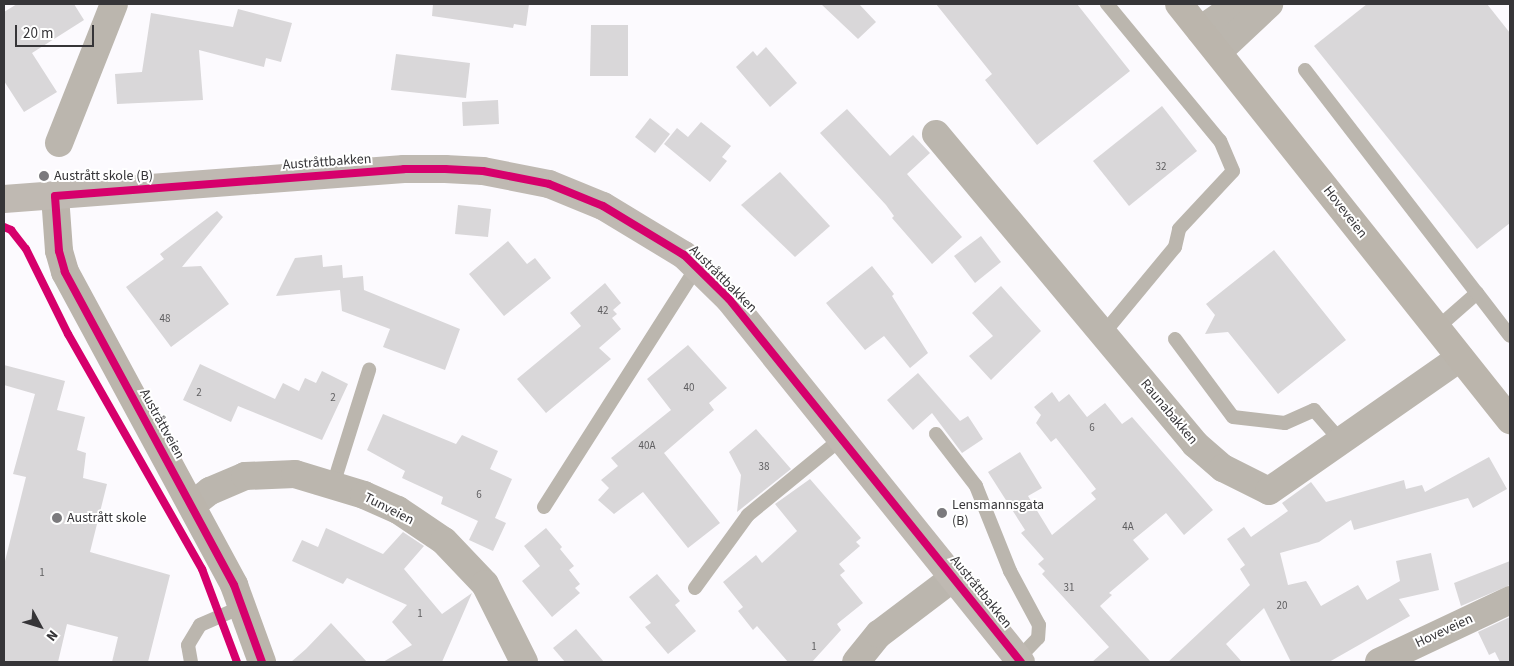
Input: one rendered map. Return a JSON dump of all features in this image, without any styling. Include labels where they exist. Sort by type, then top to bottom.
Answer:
[{"type":"main road","name":"Hoveveien","points":[[1179,4],[1219,51],[1436,329],[1510,420]]},
{"type":"main road","name":"Austråttbakken","points":[[4,199],[404,169],[483,171],[549,184],[603,206],[645,228],[697,267],[757,332],[1020,661]]},
{"type":"main road","name":"Austråttveien","points":[[55,196],[58,251],[65,272],[192,505],[244,606],[262,662]]},
{"type":"street","points":[[59,143],[114,4]]},
{"type":"street","points":[[1200,30],[1238,4]]},
{"type":"street","points":[[1219,51],[1269,4]]},
{"type":"street","name":"Raunabakken","points":[[936,134],[1194,444],[1223,468],[1269,491],[1460,358]]},
{"type":"street","name":"Tunveien","points":[[192,505],[210,491],[245,476],[295,474],[333,485],[398,510],[444,541],[486,584],[524,662]]},
{"type":"street","points":[[856,662],[879,634],[953,578]]},
{"type":"street","name":"Hoveveien","points":[[1378,662],[1510,600]]},
{"type":"lane","points":[[1103,334],[1175,247],[1179,229],[1233,171],[1220,140],[1107,4]]},
{"type":"lane","points":[[1305,70],[1510,336]]},
{"type":"lane","points":[[544,507],[697,267]]},
{"type":"lane","points":[[1436,329],[1477,293]]},
{"type":"lane","points":[[1175,339],[1233,417],[1284,423],[1314,410],[1340,440]]},
{"type":"lane","points":[[333,485],[369,370]]},
{"type":"lane","points":[[936,434],[976,486],[1010,571],[1039,625],[1038,638],[1020,661]]},
{"type":"lane","points":[[695,588],[748,514],[841,438]]},
{"type":"lane","points":[[191,662],[188,645],[200,625],[244,606]]},
{"type":"building","points":[[17,4],[74,4],[84,20],[32,53],[57,92],[24,112],[4,81],[4,12]]},
{"type":"building","points":[[433,4],[529,4],[526,26],[514,24],[513,28],[432,16]]},
{"type":"building","points":[[821,4],[859,4],[876,22],[858,39]]},
{"type":"building","points":[[936,4],[1077,4],[1130,71],[1037,145],[985,80],[992,74]]},
{"type":"building","points":[[1367,4],[1487,4],[1510,33],[1510,223],[1477,249],[1314,46]]},
{"type":"building","points":[[238,9],[292,23],[281,62],[266,58],[264,67],[199,50],[203,100],[117,104],[115,74],[142,72],[151,13],[233,27]]},
{"type":"building","points":[[591,25],[628,25],[628,76],[590,76]]},
{"type":"building","points":[[766,47],[797,83],[770,107],[736,67],[753,51],[757,56]]},
{"type":"building","points":[[396,54],[470,63],[466,98],[391,90]]},
{"type":"building","points":[[498,100],[499,124],[463,126],[462,102]]},
{"type":"building","points":[[1162,106],[1197,151],[1129,206],[1093,161]]},
{"type":"building","points":[[847,109],[890,156],[913,135],[930,153],[907,174],[962,237],[932,264],[892,218],[894,216],[886,205],[820,133]]},
{"type":"building","points":[[650,118],[670,134],[655,153],[635,137]]},
{"type":"building","points":[[701,122],[731,146],[722,157],[727,161],[710,182],[664,144],[677,128],[688,137]]},
{"type":"building","points":[[780,172],[830,226],[795,257],[741,205]]},
{"type":"building","points":[[458,205],[491,209],[488,237],[455,234]]},
{"type":"building","points":[[217,211],[223,217],[182,267],[201,266],[229,304],[171,347],[126,287],[164,259],[160,254]]},
{"type":"building","points":[[981,236],[1001,262],[975,283],[954,256]]},
{"type":"building","points":[[508,241],[527,264],[535,258],[551,278],[504,316],[469,274]]},
{"type":"building","points":[[1274,250],[1346,340],[1278,394],[1228,332],[1205,334],[1215,315],[1206,304]]},
{"type":"building","points":[[322,255],[323,267],[342,265],[343,278],[363,276],[364,290],[460,329],[445,370],[383,347],[390,329],[342,311],[340,290],[276,296],[295,258]]},
{"type":"building","points":[[872,266],[894,294],[892,296],[928,353],[910,368],[884,336],[865,350],[826,303]]},
{"type":"building","points":[[605,283],[621,303],[613,310],[617,314],[612,318],[621,329],[599,348],[611,359],[546,413],[517,379],[581,326],[570,313]]},
{"type":"building","points":[[1001,286],[1041,331],[991,380],[969,356],[993,336],[972,313]]},
{"type":"building","points":[[688,345],[727,388],[709,403],[714,410],[664,453],[720,523],[688,548],[643,492],[614,514],[598,500],[609,488],[601,480],[618,466],[611,458],[671,410],[647,379]]},
{"type":"building","points":[[200,364],[275,399],[283,383],[299,391],[305,378],[316,383],[322,371],[348,384],[322,440],[238,406],[231,422],[183,400]]},
{"type":"building","name":"Austrått skole","points":[[4,365],[65,381],[57,410],[85,417],[77,450],[86,453],[83,478],[107,484],[90,552],[170,575],[148,662],[112,662],[118,637],[67,624],[58,662],[4,662],[4,565],[26,477],[13,474],[35,394],[4,385]]},
{"type":"building","points":[[918,373],[960,421],[968,416],[983,439],[962,453],[932,413],[913,430],[887,400]]},
{"type":"building","points":[[1052,392],[1059,402],[1069,394],[1087,417],[1105,403],[1122,424],[1132,417],[1213,510],[1184,535],[1166,513],[1133,540],[1149,559],[1109,593],[1112,595],[1100,606],[1151,662],[1092,662],[1109,647],[1042,574],[1045,571],[1038,564],[1044,559],[1021,533],[1025,530],[988,472],[1020,452],[1042,488],[1028,496],[1052,535],[1096,499],[1091,493],[1096,489],[1056,438],[1051,442],[1036,423],[1041,415],[1034,407]]},
{"type":"building","points":[[383,414],[456,444],[462,435],[498,451],[490,469],[512,479],[495,518],[506,523],[493,551],[469,540],[478,521],[441,504],[443,497],[402,478],[405,471],[367,450]]},
{"type":"building","points":[[756,429],[791,469],[737,512],[741,475],[729,452]]},
{"type":"building","points":[[1489,457],[1507,489],[1473,508],[1468,498],[1354,530],[1351,520],[1319,542],[1280,553],[1288,585],[1306,581],[1321,606],[1358,585],[1367,600],[1400,581],[1396,561],[1431,553],[1439,590],[1399,599],[1410,616],[1329,662],[1291,662],[1264,608],[1226,644],[1242,662],[1168,662],[1250,585],[1240,569],[1245,565],[1227,539],[1244,527],[1251,537],[1288,511],[1282,503],[1311,482],[1326,502],[1404,480],[1406,489],[1422,485],[1425,492]]},
{"type":"building","points":[[810,479],[861,538],[856,542],[860,546],[839,564],[845,571],[840,575],[863,603],[837,624],[841,630],[812,662],[788,662],[757,626],[753,630],[738,611],[743,607],[723,582],[756,555],[762,563],[797,531],[775,504]]},
{"type":"building","points":[[326,528],[383,554],[403,532],[424,546],[404,569],[442,614],[472,593],[442,662],[383,662],[412,645],[392,622],[407,605],[347,578],[343,584],[292,561],[302,540],[318,547]]},
{"type":"building","points":[[546,528],[562,547],[560,549],[574,566],[569,570],[580,584],[575,588],[580,593],[552,617],[522,581],[540,566],[524,546]]},
{"type":"building","points":[[1510,561],[1510,585],[1461,606],[1454,583]]},
{"type":"building","points":[[657,574],[680,601],[675,605],[696,631],[668,654],[645,627],[651,623],[629,597]]},
{"type":"building","points":[[1510,617],[1510,662],[1500,662],[1495,652],[1489,655],[1478,632]]},
{"type":"building","points":[[331,623],[367,662],[291,662],[306,649]]},
{"type":"building","points":[[576,629],[604,662],[565,662],[553,648]]},
{"type":"cycle path","points":[[262,662],[234,585],[65,272],[59,251],[55,196],[404,169],[445,169],[483,171],[549,184],[603,206],[684,255],[729,299],[1021,662]]},
{"type":"cycle path","points":[[4,227],[11,230],[26,249],[68,334],[202,569],[237,662]]},
{"type":"place","name":"Austrått skole (B)","points":[[44,176]]},
{"type":"place","name":"Lensmannsgata (B)","points":[[942,513]]},
{"type":"place","name":"Austrått skole","points":[[57,518]]}]
